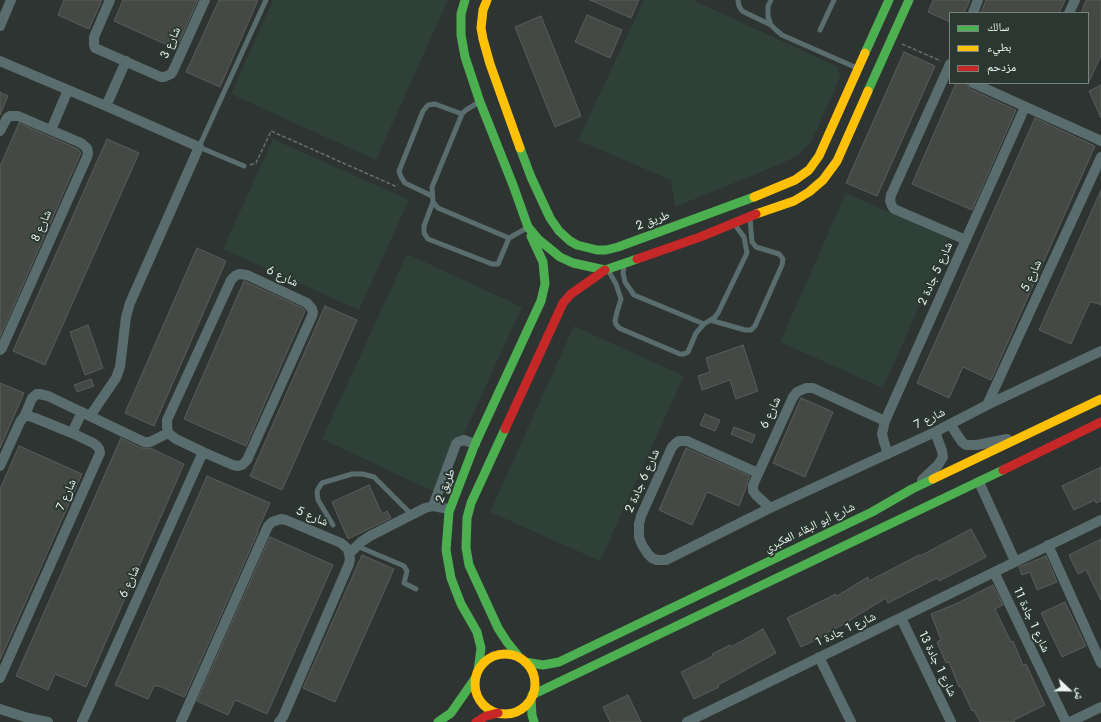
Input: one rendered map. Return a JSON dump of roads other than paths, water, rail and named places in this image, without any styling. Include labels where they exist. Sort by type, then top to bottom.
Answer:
[{"type":"street","points":[[0,26],[11,0]]},
{"type":"street","name":"شارع 3","points":[[110,0],[94,37],[95,48],[161,77],[171,74],[173,71],[205,0]]},
{"type":"street","name":"طريق 2","points":[[465,0],[461,14],[461,35],[465,57],[480,102],[543,262],[545,284],[536,329],[474,444],[449,509],[446,550],[447,557],[451,578],[461,604],[477,632],[481,648],[477,674]]},
{"type":"street","name":"طريق 2","points":[[487,0],[483,10],[481,28],[483,38],[490,64],[531,177],[550,218],[558,231],[577,245],[597,250],[606,250],[618,247],[696,219],[780,187],[800,177],[809,170],[819,156],[889,0]]},
{"type":"street","name":"طريق 2","points":[[523,660],[507,642],[498,628],[469,565],[466,548],[467,518],[471,503],[563,304],[571,294],[606,269],[700,237],[750,216],[794,201],[809,192],[823,180],[837,161],[909,0]]},
{"type":"street","points":[[973,12],[978,0]]},
{"type":"street","points":[[1069,12],[1075,0]]},
{"type":"street","points":[[0,61],[199,147],[130,303],[126,317],[120,367],[116,378],[72,433]]},
{"type":"street","points":[[106,106],[126,61]]},
{"type":"street","points":[[949,68],[891,195],[890,201],[894,209],[966,240]]},
{"type":"street","points":[[975,84],[1101,141]]},
{"type":"street","points":[[52,130],[68,90]]},
{"type":"street","name":"شارع 5 جادة 2","points":[[888,454],[882,434],[885,420],[1025,107]]},
{"type":"street","name":"شارع 8","points":[[0,131],[7,118],[14,115],[81,143],[87,148],[88,153],[0,350]]},
{"type":"street","points":[[834,123],[840,126],[842,130],[835,156],[837,161]]},
{"type":"street","points":[[497,142],[502,145],[509,146],[514,141],[516,136]]},
{"type":"street","name":"شارع 5","points":[[987,405],[1101,156]]},
{"type":"street","points":[[513,185],[519,175],[524,174],[531,177]]},
{"type":"street","points":[[696,219],[691,225],[691,229],[692,233],[700,237]]},
{"type":"street","name":"طريق 2","points":[[528,227],[542,243],[560,257],[589,268],[606,269]]},
{"type":"street","points":[[653,234],[657,234],[662,237],[663,240],[658,252]]},
{"type":"street","name":"شارع 6","points":[[238,274],[247,276],[307,303],[312,309],[312,316],[247,460],[242,465],[238,466],[203,452],[176,439],[168,433],[167,420],[231,280],[238,274]]},
{"type":"street","points":[[536,329],[545,334],[546,339]]},
{"type":"street","name":"شارع 7","points":[[770,508],[935,432],[987,405],[1101,351]]},
{"type":"street","name":"شارع 6","points":[[770,508],[756,496],[753,486],[793,397],[800,390],[813,388],[885,420]]},
{"type":"street","points":[[0,466],[32,398],[36,394],[48,396],[144,442],[150,442],[168,433]]},
{"type":"street","name":"شارع أبو البقاء العكبري","points":[[523,660],[543,666],[559,662],[872,512],[912,489],[1101,399]]},
{"type":"street","name":"شارع 7","points":[[0,678],[100,453],[97,446],[72,433],[25,415]]},
{"type":"street","points":[[531,697],[1101,422]]},
{"type":"street","points":[[950,424],[962,442],[966,445],[1023,436]]},
{"type":"street","points":[[912,489],[938,465],[943,457],[935,432]]},
{"type":"street","points":[[434,506],[456,444],[461,440],[464,440],[474,444],[474,449],[481,456],[487,457],[494,452]]},
{"type":"street","name":"شارع 6 جادة 2","points":[[758,473],[686,441],[676,443],[672,447],[641,516],[638,532],[640,541],[652,558],[666,560],[770,508]]},
{"type":"street","name":"شارع 6","points":[[82,722],[203,452]]},
{"type":"street","points":[[979,482],[1015,561]]},
{"type":"street","points":[[279,722],[283,717],[349,564],[350,554],[357,546],[370,536],[428,507],[434,506],[449,509]]},
{"type":"street","points":[[788,573],[784,571],[783,567],[785,560],[858,523],[872,512]]},
{"type":"street","name":"شارع 5","points":[[181,722],[268,526],[272,522],[277,519],[286,520],[341,543],[350,554]]},
{"type":"street","name":"شارع 1 جادة 1","points":[[693,721],[820,657],[1101,520]]},
{"type":"street","points":[[1048,545],[1101,663]]},
{"type":"street","name":"شارع 1 جادة 11","points":[[994,572],[1066,722]]},
{"type":"street","name":"شارع 1 جادة 13","points":[[901,618],[950,722]]},
{"type":"street","points":[[438,722],[451,713],[483,664],[490,658],[506,654],[523,660],[534,675],[535,683],[531,697],[526,705],[511,713],[500,713],[486,716],[476,722]]},
{"type":"street","points":[[820,657],[851,722]]},
{"type":"street","points":[[477,674],[476,689],[479,698],[485,706],[514,722]]},
{"type":"street","points":[[531,697],[534,722]]},
{"type":"street","points":[[1070,722],[1101,707]]},
{"type":"street","points":[[0,709],[28,718],[48,722]]},
{"type":"lane","points":[[244,166],[199,147],[266,0]]},
{"type":"lane","points":[[738,0],[742,11],[770,25],[782,35],[859,69]]},
{"type":"lane","points":[[770,25],[768,6],[771,0]]},
{"type":"lane","points":[[820,30],[834,0]]},
{"type":"lane","points":[[480,102],[462,114],[432,187],[433,199],[424,226],[424,233],[428,239],[492,264],[498,264],[509,238],[528,227]]},
{"type":"lane","points":[[462,114],[435,104],[428,105],[424,111],[399,171],[400,177],[405,183],[433,199],[438,208],[509,238]]},
{"type":"lane","points":[[750,216],[751,237],[752,242],[756,247]]},
{"type":"lane","points":[[734,223],[744,237],[747,253]]},
{"type":"lane","points":[[624,263],[623,273],[627,296],[615,321],[616,324],[619,328],[680,354],[684,354],[688,352],[696,333],[704,324],[710,320],[715,317],[718,313],[747,253],[751,248],[756,247],[779,254],[783,259],[782,265],[755,326],[751,330],[745,330],[710,320]]},
{"type":"lane","points":[[606,269],[616,284],[627,296],[704,324]]},
{"type":"lane","points":[[333,525],[318,500],[318,489],[322,483],[352,474],[363,474],[374,477],[412,515]]},
{"type":"lane","points":[[357,546],[404,566],[407,571],[404,583],[416,589]]}]
